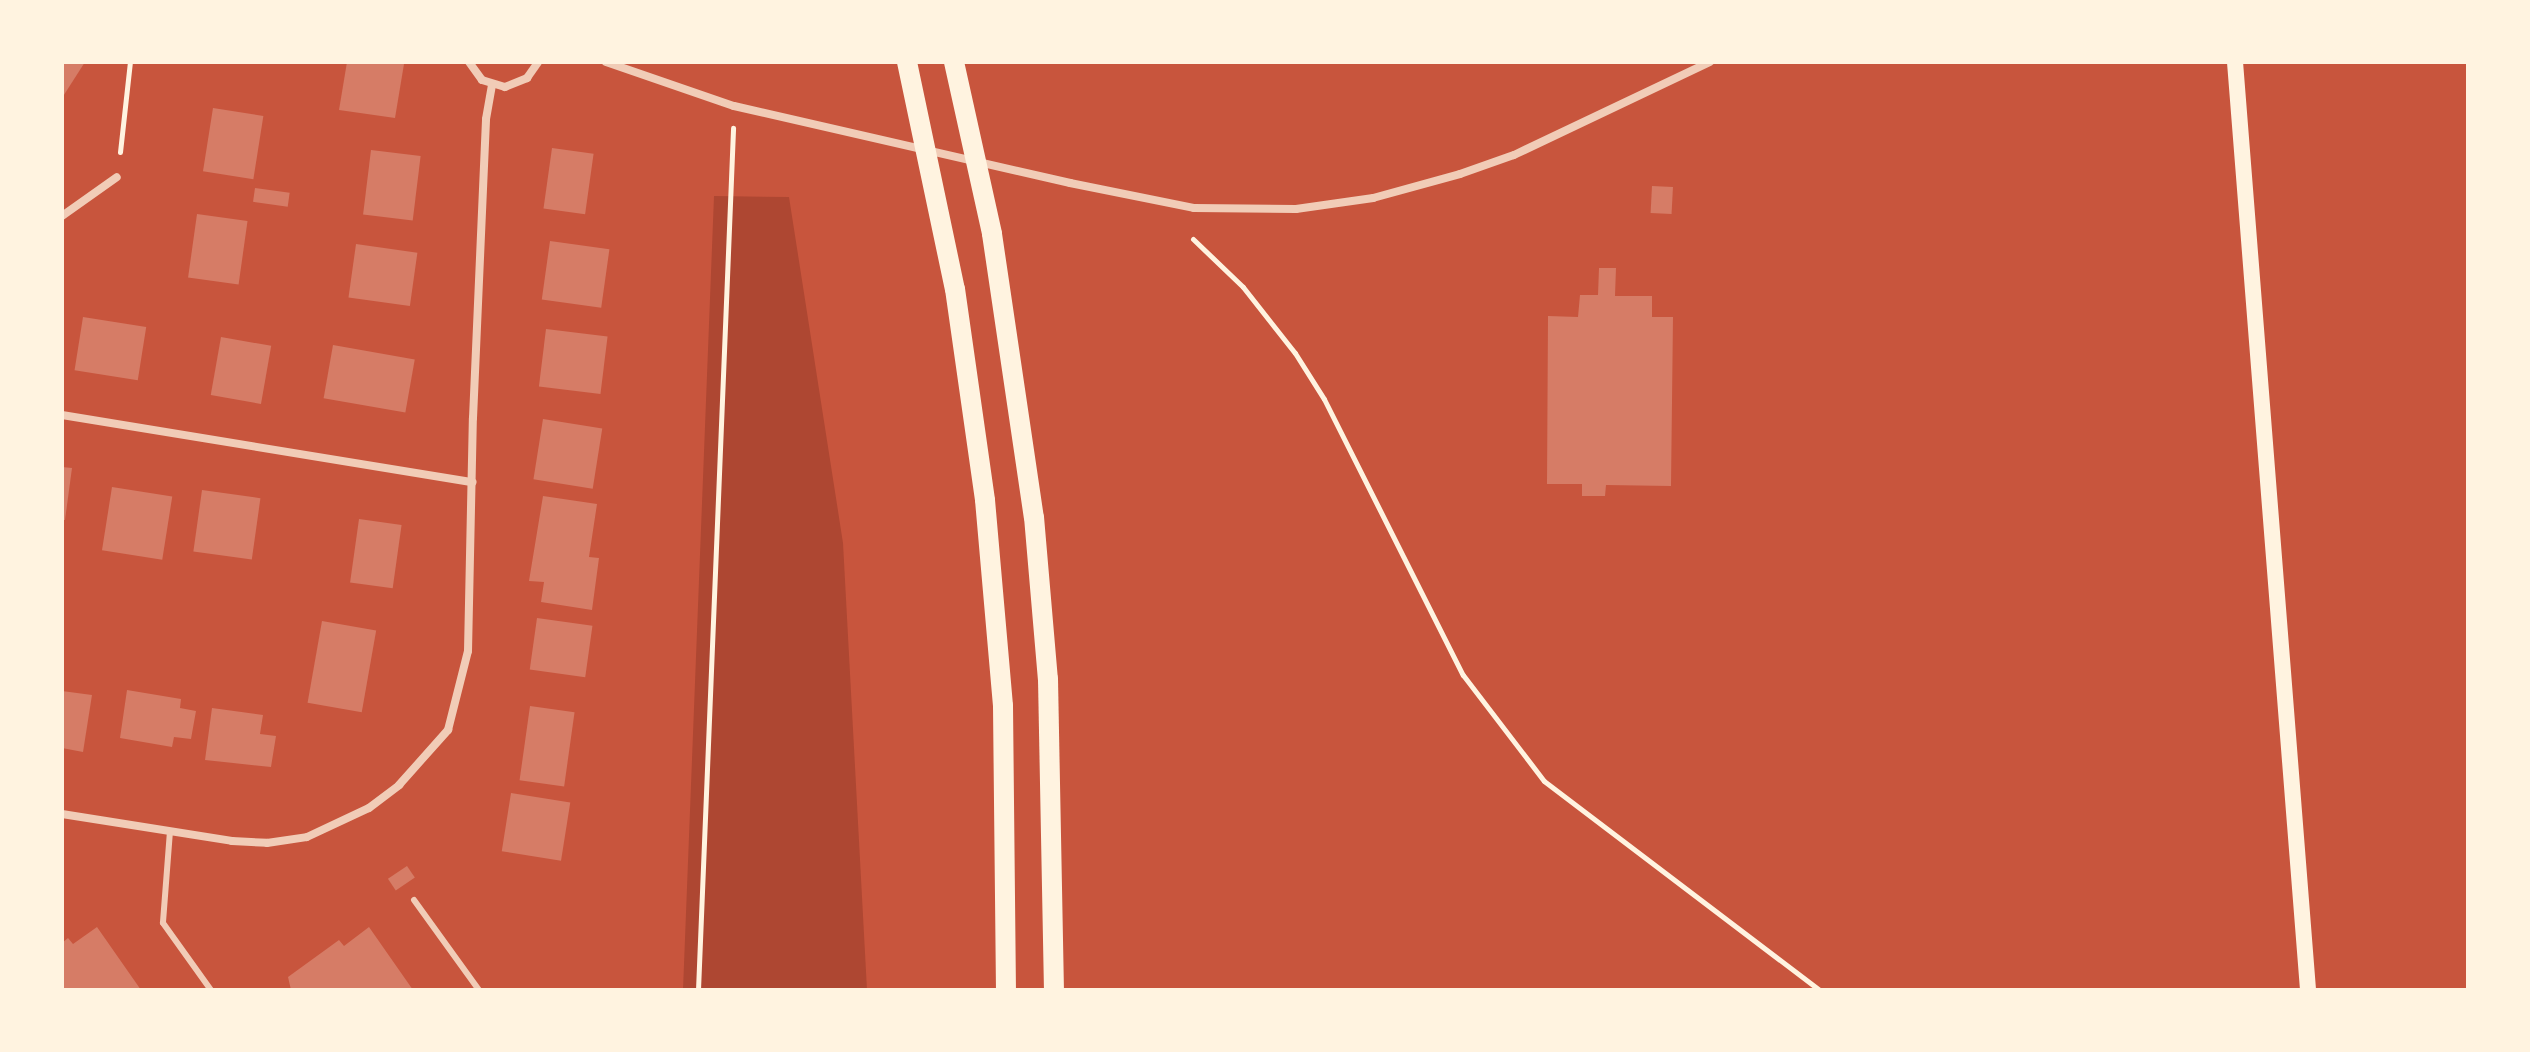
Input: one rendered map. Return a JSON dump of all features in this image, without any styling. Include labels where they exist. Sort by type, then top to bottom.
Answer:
[{"type":"main road","points":[[2235,62],[2308,990]]},
{"type":"main road","points":[[907,64],[943,227],[970,378],[996,609],[1007,815],[1006,990]]},
{"type":"main road","points":[[956,71],[992,234],[1034,517],[1046,664],[1054,990]]},
{"type":"street","points":[[469,62],[492,85],[517,84],[538,62]]},
{"type":"street","points":[[606,62],[734,106],[1194,208],[1296,209],[1373,198],[1460,174],[1514,155],[1710,62]]},
{"type":"street","points":[[62,814],[267,843],[307,837],[369,808],[424,759],[448,730],[460,700],[468,651],[484,148],[492,85]]},
{"type":"street","points":[[62,216],[117,177]]},
{"type":"street","points":[[62,415],[473,482]]},
{"type":"lane","points":[[170,831],[163,923],[211,990]]},
{"type":"lane","points":[[414,900],[479,990]]},
{"type":"path","points":[[117,177],[130,62]]},
{"type":"path","points":[[698,990],[734,106]]},
{"type":"path","points":[[1193,239],[1243,287],[1295,353],[1324,399],[1463,675],[1544,781],[1819,990]]},
{"type":"shaded area","points":[[714,196],[789,197],[843,543],[867,990],[683,990]]},
{"type":"building","points":[[62,62],[85,62],[62,98]]},
{"type":"building","points":[[347,62],[404,64],[395,118],[339,110]]},
{"type":"building","points":[[213,108],[263,116],[253,179],[203,171]]},
{"type":"building","points":[[552,148],[594,154],[585,214],[544,208]]},
{"type":"building","points":[[371,150],[421,156],[413,221],[363,215]]},
{"type":"building","points":[[1652,186],[1673,187],[1672,214],[1651,213]]},
{"type":"building","points":[[255,188],[290,193],[288,207],[253,202]]},
{"type":"building","points":[[197,214],[248,221],[239,284],[188,277]]},
{"type":"building","points":[[550,241],[609,249],[601,308],[542,299]]},
{"type":"building","points":[[356,244],[417,253],[410,306],[348,297]]},
{"type":"building","points":[[1599,268],[1616,268],[1615,296],[1652,296],[1652,317],[1673,317],[1671,486],[1606,485],[1605,496],[1582,496],[1582,484],[1547,484],[1548,316],[1578,317],[1580,295],[1598,295]]},
{"type":"building","points":[[83,317],[146,327],[138,380],[75,370]]},
{"type":"building","points":[[546,329],[608,337],[600,394],[539,387]]},
{"type":"building","points":[[221,337],[271,346],[261,404],[211,395]]},
{"type":"building","points":[[333,345],[415,359],[405,413],[324,398]]},
{"type":"building","points":[[543,419],[602,428],[593,489],[533,479]]},
{"type":"building","points":[[62,467],[72,468],[65,520],[62,520]]},
{"type":"building","points":[[112,487],[172,497],[162,560],[102,550]]},
{"type":"building","points":[[202,490],[260,498],[252,560],[193,551]]},
{"type":"building","points":[[543,496],[597,504],[589,557],[599,558],[592,610],[541,602],[544,582],[529,581]]},
{"type":"building","points":[[359,519],[402,525],[393,588],[350,582]]},
{"type":"building","points":[[537,618],[592,626],[585,677],[530,669]]},
{"type":"building","points":[[322,621],[376,631],[362,712],[308,703]]},
{"type":"building","points":[[127,690],[181,699],[180,708],[196,711],[191,739],[174,737],[172,747],[120,738]]},
{"type":"building","points":[[62,691],[92,695],[83,752],[62,748]]},
{"type":"building","points":[[530,706],[575,712],[564,787],[520,780]]},
{"type":"building","points":[[212,708],[263,715],[260,734],[276,736],[271,767],[205,760]]},
{"type":"building","points":[[511,793],[570,802],[561,861],[502,851]]},
{"type":"building","points":[[407,866],[415,878],[396,890],[388,879]]},
{"type":"building","points":[[97,927],[141,990],[62,990],[62,943],[68,938],[73,944]]},
{"type":"building","points":[[369,927],[413,990],[291,990],[288,977],[339,940],[344,946]]}]
